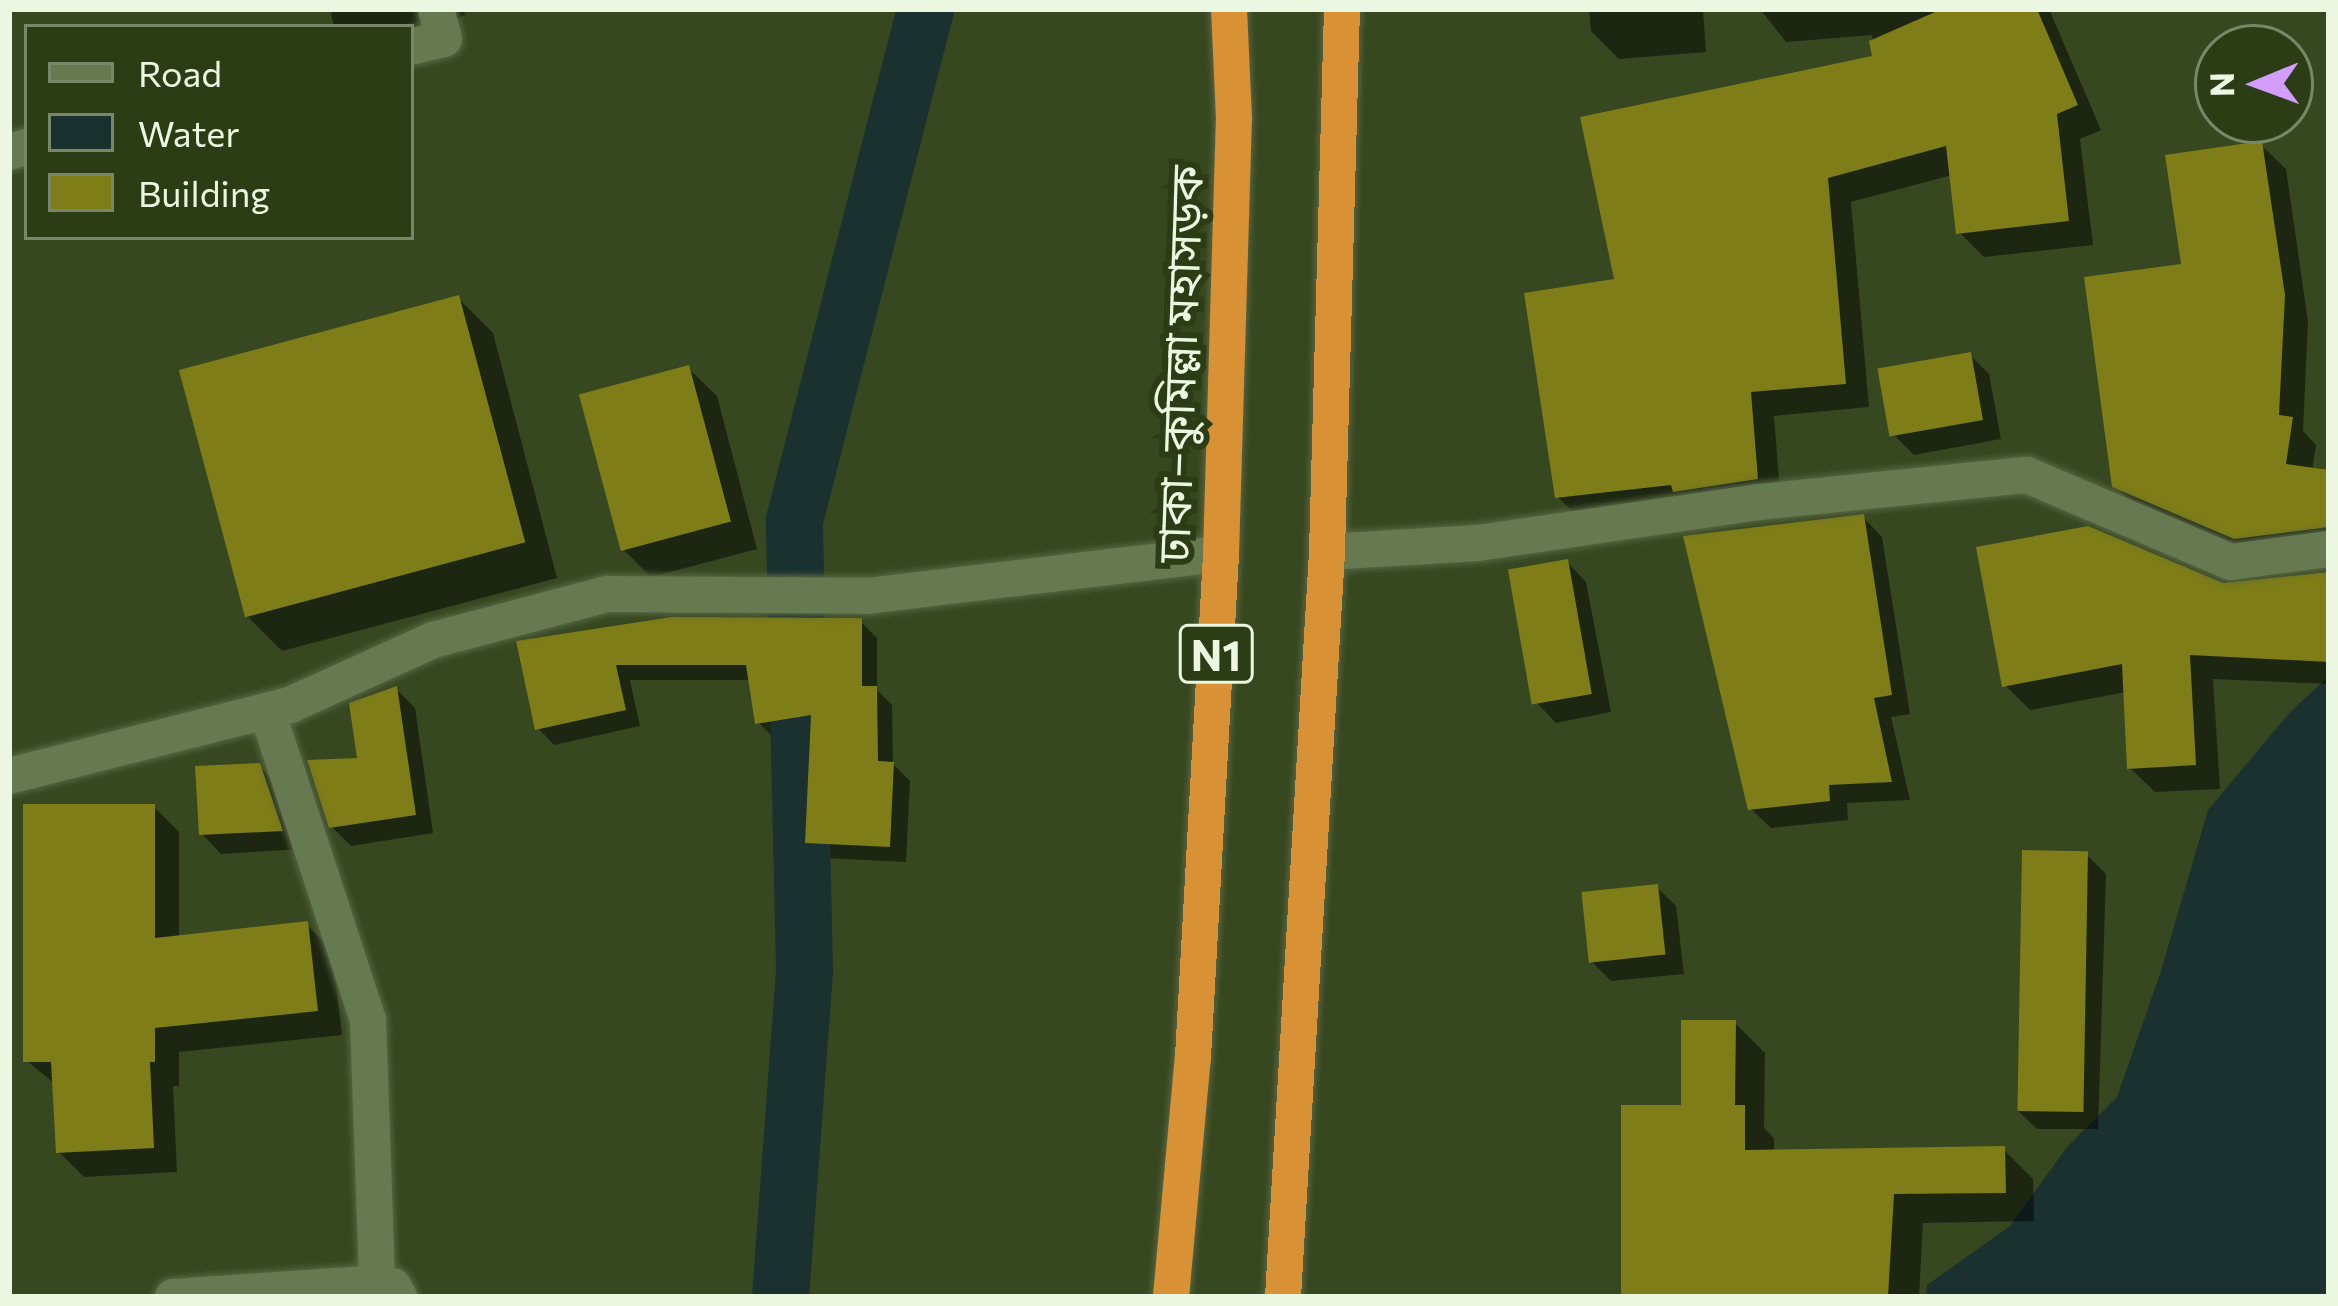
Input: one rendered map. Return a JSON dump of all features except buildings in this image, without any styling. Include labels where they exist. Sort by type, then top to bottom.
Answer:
[{"type":"highway","name":"ঢাকা–কুমিল্লা মহাসড়ক","points":[[1171,1297],[1193,1057],[1221,554],[1234,119],[1229,9]]},
{"type":"highway","name":"N1","points":[[1283,1297],[1327,552],[1342,9]]},
{"type":"street","points":[[414,46],[444,39],[436,9]]},
{"type":"street","points":[[1327,552],[1478,543],[1759,502],[2027,475],[2231,562],[2329,549]]},
{"type":"street","points":[[9,776],[267,711],[433,640],[607,594],[867,596],[1221,554]]},
{"type":"street","points":[[173,1297],[388,1290],[368,1020],[267,711]]},
{"type":"water","points":[[2329,676],[2329,1297],[1926,1297],[1927,1285],[2010,1226],[2067,1147],[2117,1097],[2161,971],[2208,810],[2290,712]]},
{"type":"waterway","points":[[780,1297],[804,970],[794,520],[925,9]]}]
